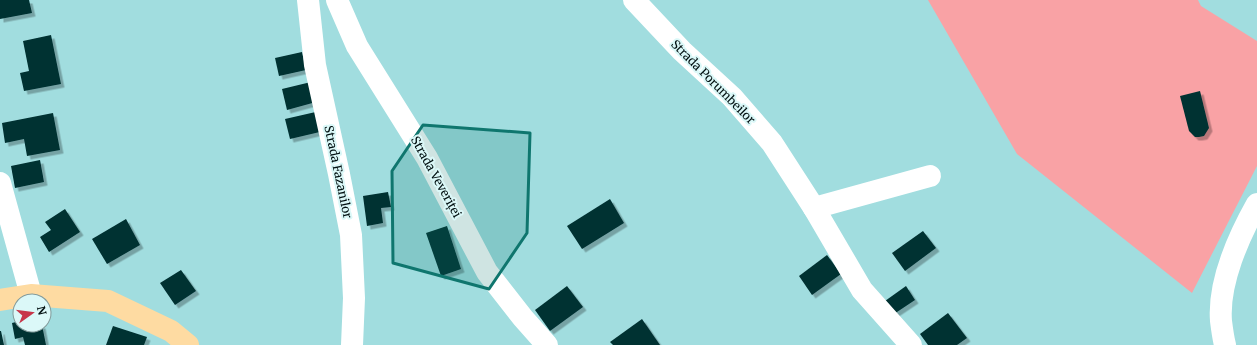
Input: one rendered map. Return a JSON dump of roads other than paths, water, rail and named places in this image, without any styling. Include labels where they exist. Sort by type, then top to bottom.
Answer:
[{"type":"main road","points":[[52,297],[108,301],[171,331],[188,345]]},
{"type":"main road","points":[[0,300],[12,298]]},
{"type":"street","name":"Strada Fazanilor","points":[[308,0],[315,65],[351,235],[354,298],[352,345]]},
{"type":"street","name":"Strada Veveriței","points":[[337,0],[357,46],[427,158],[487,272],[523,318],[548,345]]},
{"type":"street","name":"Strada Porumbeilor","points":[[634,0],[682,51],[732,97],[772,143],[814,208],[862,290],[911,345]]},
{"type":"street","points":[[814,208],[930,176]]},
{"type":"street","points":[[0,183],[30,293]]},
{"type":"street","points":[[1224,345],[1221,319],[1225,283],[1237,246],[1257,204]]}]
